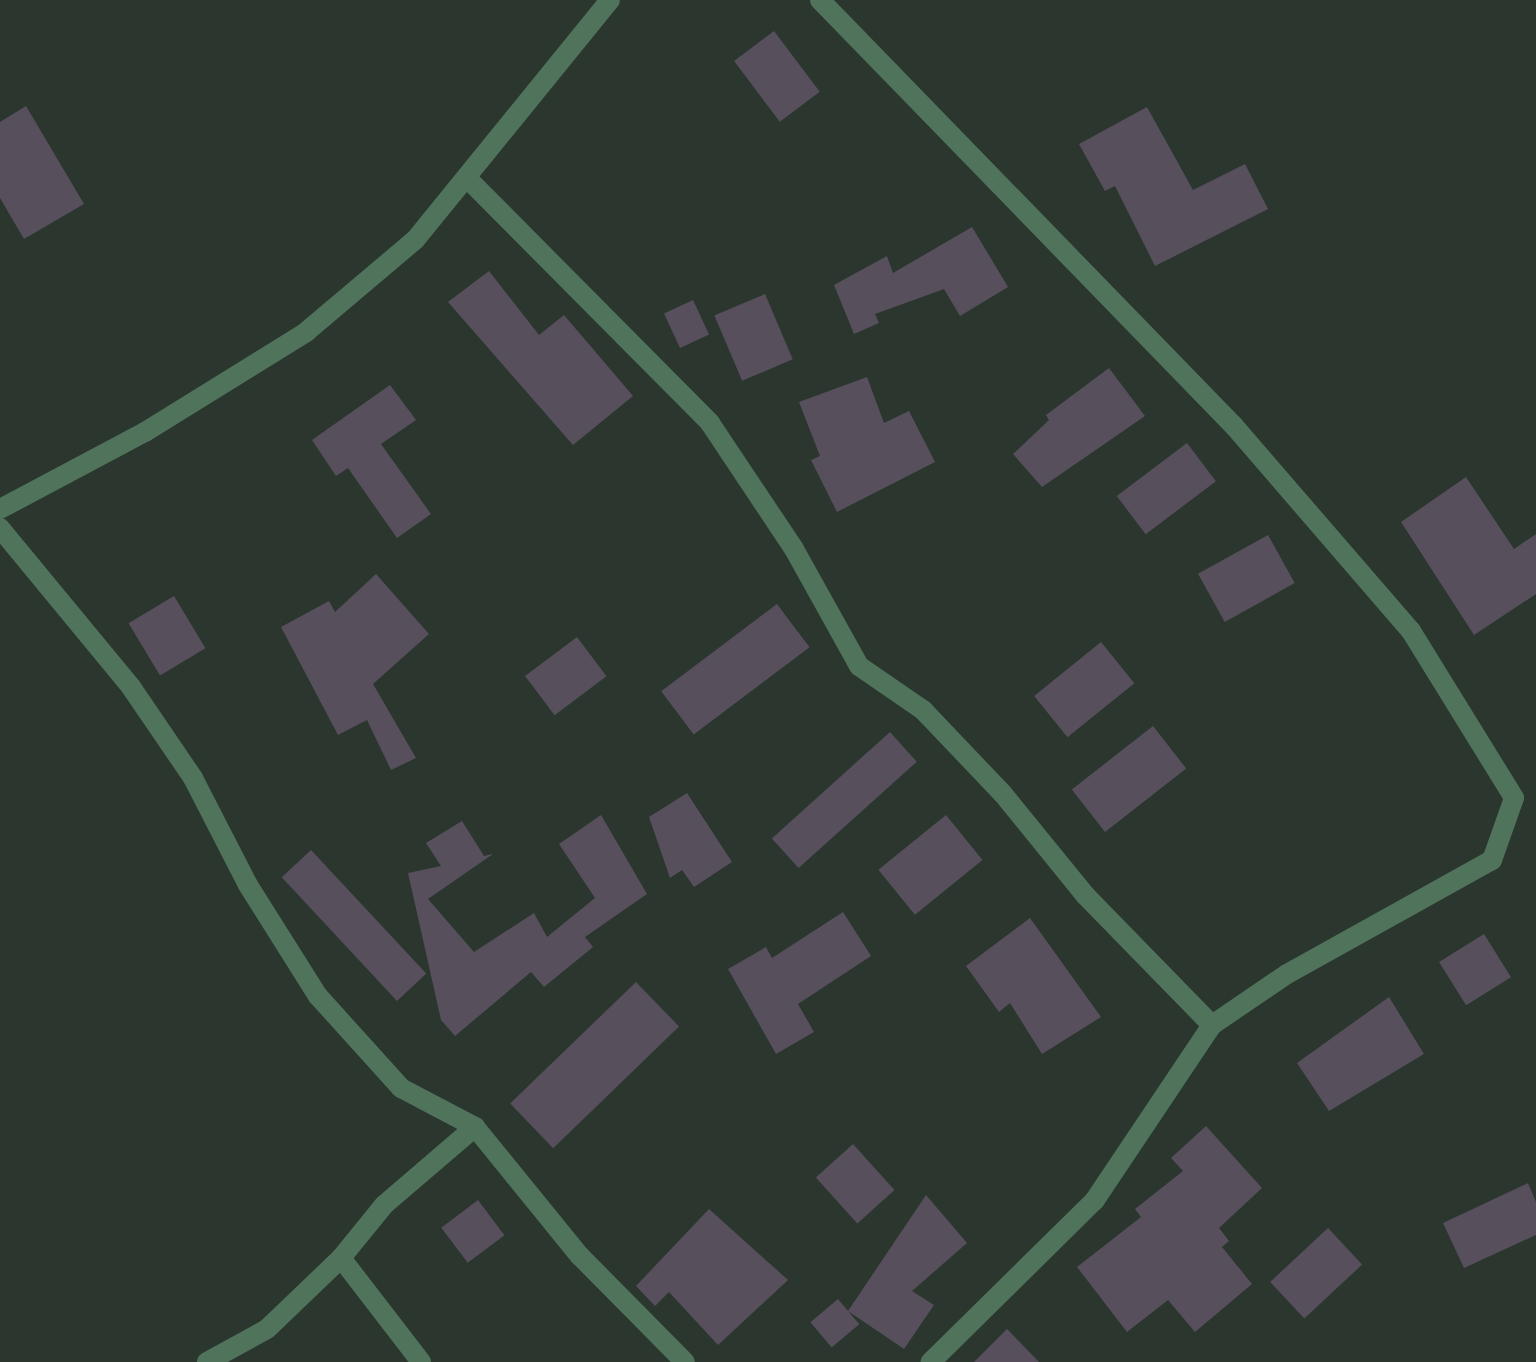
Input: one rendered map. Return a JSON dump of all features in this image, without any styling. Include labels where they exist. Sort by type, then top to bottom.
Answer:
[{"type":"street","points":[[0,509],[145,432],[306,332],[415,240],[610,0]]},
{"type":"street","points":[[820,0],[1234,426],[1411,631],[1514,798],[1492,860],[1287,974],[1212,1025],[1095,1200],[931,1362]]},
{"type":"street","points":[[467,178],[710,423],[794,549],[859,666],[923,710],[1003,794],[1085,895],[1212,1025]]},
{"type":"street","points":[[0,528],[149,713],[318,996],[401,1088],[475,1127],[580,1256],[685,1362]]},
{"type":"street","points":[[207,1362],[267,1329],[341,1258],[384,1205],[475,1127]]},
{"type":"street","points":[[341,1258],[421,1362]]},
{"type":"building","points":[[774,31],[820,92],[780,122],[734,61]]},
{"type":"building","points":[[26,106],[84,204],[24,239],[0,198],[0,122]]},
{"type":"building","points":[[1147,107],[1193,190],[1245,164],[1268,209],[1155,266],[1115,186],[1105,191],[1079,144]]},
{"type":"building","points":[[972,227],[1008,287],[960,316],[944,289],[875,314],[879,323],[854,334],[834,285],[887,256],[893,273]]},
{"type":"building","points":[[489,271],[539,335],[564,315],[633,396],[573,445],[448,302]]},
{"type":"building","points":[[765,294],[793,359],[742,381],[714,315]]},
{"type":"building","points":[[693,300],[709,334],[680,348],[664,314]]},
{"type":"building","points":[[1109,368],[1145,416],[1042,487],[1013,454],[1049,420],[1046,415]]},
{"type":"building","points":[[867,377],[884,423],[909,411],[935,462],[837,512],[811,460],[820,456],[799,402]]},
{"type":"building","points":[[390,385],[416,420],[381,444],[431,514],[397,538],[348,468],[336,476],[312,440]]},
{"type":"building","points":[[1187,443],[1216,481],[1146,534],[1117,496]]},
{"type":"building","points":[[1466,477],[1514,549],[1536,534],[1536,594],[1474,635],[1401,522]]},
{"type":"building","points":[[1268,535],[1295,583],[1225,622],[1198,574]]},
{"type":"building","points":[[376,574],[429,634],[373,684],[416,758],[391,770],[367,720],[338,735],[281,627],[329,601],[335,612]]},
{"type":"building","points":[[174,596],[205,648],[160,676],[129,623]]},
{"type":"building","points":[[777,604],[809,647],[694,734],[661,691]]},
{"type":"building","points":[[577,637],[606,676],[555,715],[525,676]]},
{"type":"building","points":[[1101,642],[1134,683],[1068,737],[1034,696]]},
{"type":"building","points":[[1153,726],[1186,769],[1105,832],[1072,789]]},
{"type":"building","points":[[890,732],[917,762],[799,868],[772,838]]},
{"type":"building","points":[[687,793],[732,862],[694,887],[682,870],[670,878],[649,817]]},
{"type":"building","points":[[601,815],[647,894],[585,937],[593,947],[544,987],[531,972],[455,1036],[441,1020],[408,873],[441,866],[426,843],[462,821],[484,856],[493,854],[428,899],[474,952],[534,913],[547,937],[595,898],[559,844]]},
{"type":"building","points":[[946,815],[983,860],[915,915],[878,870]]},
{"type":"building","points":[[311,850],[426,974],[397,1001],[282,877]]},
{"type":"building","points":[[843,912],[871,956],[798,1004],[814,1032],[776,1054],[728,969],[766,947],[772,958]]},
{"type":"building","points":[[1030,918],[1101,1017],[1042,1054],[1010,1003],[999,1012],[966,966]]},
{"type":"building","points":[[1484,934],[1511,977],[1466,1005],[1439,962]]},
{"type":"building","points":[[636,982],[679,1027],[553,1148],[510,1104]]},
{"type":"building","points":[[1389,997],[1424,1054],[1329,1111],[1297,1063]]},
{"type":"building","points":[[1206,1126],[1262,1188],[1219,1228],[1229,1241],[1222,1247],[1252,1284],[1195,1332],[1168,1300],[1127,1332],[1077,1267],[1141,1217],[1135,1209],[1183,1171],[1171,1158]]},
{"type":"building","points":[[853,1144],[894,1190],[857,1224],[816,1177]]},
{"type":"building","points":[[1528,1183],[1536,1202],[1536,1235],[1464,1268],[1443,1223]]},
{"type":"building","points":[[926,1195],[967,1243],[912,1291],[934,1305],[904,1349],[848,1311]]},
{"type":"building","points":[[478,1200],[504,1235],[468,1263],[441,1228]]},
{"type":"building","points":[[709,1209],[788,1280],[718,1345],[669,1292],[655,1306],[636,1286]]},
{"type":"building","points":[[1328,1228],[1362,1265],[1304,1318],[1270,1282]]},
{"type":"building","points":[[838,1299],[859,1324],[832,1347],[810,1322]]},
{"type":"building","points":[[1007,1329],[1039,1362],[974,1362]]}]
